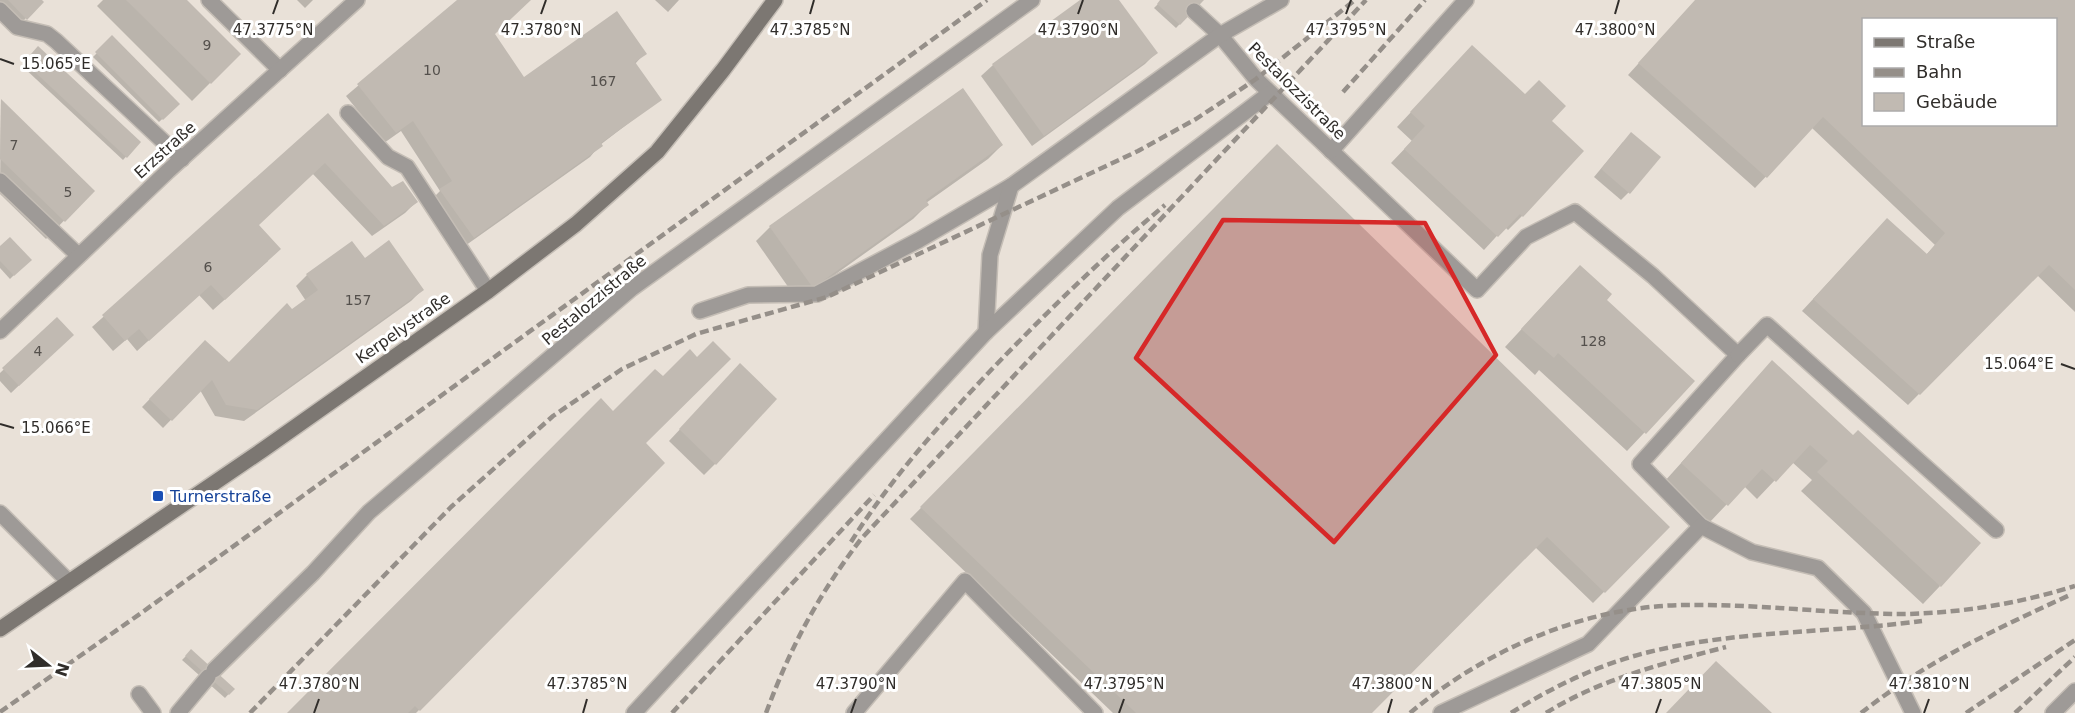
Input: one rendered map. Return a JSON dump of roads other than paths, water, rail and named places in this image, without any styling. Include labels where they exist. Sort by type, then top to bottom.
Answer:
[{"type":"main road","name":"Kerpelystraße","points":[[0,629],[264,449],[488,291],[576,224],[657,152],[723,70],[775,0]]},
{"type":"street","points":[[210,0],[280,70]]},
{"type":"street","name":"Erzstraße","points":[[0,331],[78,255],[357,0]]},
{"type":"street","name":"Pestalozzistraße","points":[[178,713],[211,673],[313,573],[369,512],[631,289],[1032,0]]},
{"type":"street","points":[[700,311],[748,295],[816,294],[919,240],[1011,186],[1220,35],[1281,0]]},
{"type":"street","points":[[1331,150],[1466,0]]},
{"type":"street","points":[[0,10],[17,27],[47,34],[56,41],[182,159]]},
{"type":"street","name":"Pestalozzistraße","points":[[1194,11],[1220,35],[1270,93],[1477,290],[1526,237],[1575,212],[1653,276],[1738,355]]},
{"type":"street","points":[[634,713],[986,332],[1118,208],[1270,93]]},
{"type":"street","points":[[348,113],[388,157],[406,167],[488,291]]},
{"type":"street","points":[[0,181],[78,255]]},
{"type":"street","points":[[986,332],[990,255],[1011,186]]},
{"type":"street","points":[[1913,713],[1907,706],[1864,613],[1818,568],[1752,552],[1701,526],[1640,464],[1767,325],[1996,530]]},
{"type":"street","points":[[0,513],[68,581]]},
{"type":"street","points":[[1441,713],[1588,644],[1701,526]]},
{"type":"street","points":[[854,713],[965,581],[1095,713]]},
{"type":"street","points":[[2053,713],[2075,691]]},
{"type":"street","points":[[139,694],[153,713]]},
{"type":"railway","points":[[0,712],[144,611],[987,0]]},
{"type":"railway","points":[[250,713],[451,507],[553,416],[622,369],[696,334],[827,297],[1138,151],[1196,119],[1256,79],[1355,0]]},
{"type":"railway","points":[[766,713],[806,623],[831,581],[861,539],[1366,0]]},
{"type":"railway","points":[[1343,92],[1425,0]]},
{"type":"railway","points":[[851,542],[900,473],[974,389],[1077,284],[1165,205]]},
{"type":"railway","points":[[672,713],[874,495]]},
{"type":"railway","points":[[1410,713],[1472,669],[1505,651],[1576,622],[1613,613],[1650,607],[1688,605],[1878,614],[1948,612],[1991,606],[2075,586]]},
{"type":"railway","points":[[1861,713],[1911,677],[1963,647],[2072,594]]},
{"type":"railway","points":[[1511,713],[1578,677],[1649,652],[1751,636],[1922,621]]},
{"type":"railway","points":[[1966,713],[2075,640]]},
{"type":"railway","points":[[1546,713],[1611,681],[1726,647]]},
{"type":"railway","points":[[2015,713],[2075,657]]},
{"type":"place","name":"Turnerstraße","points":[[158,496]]}]
